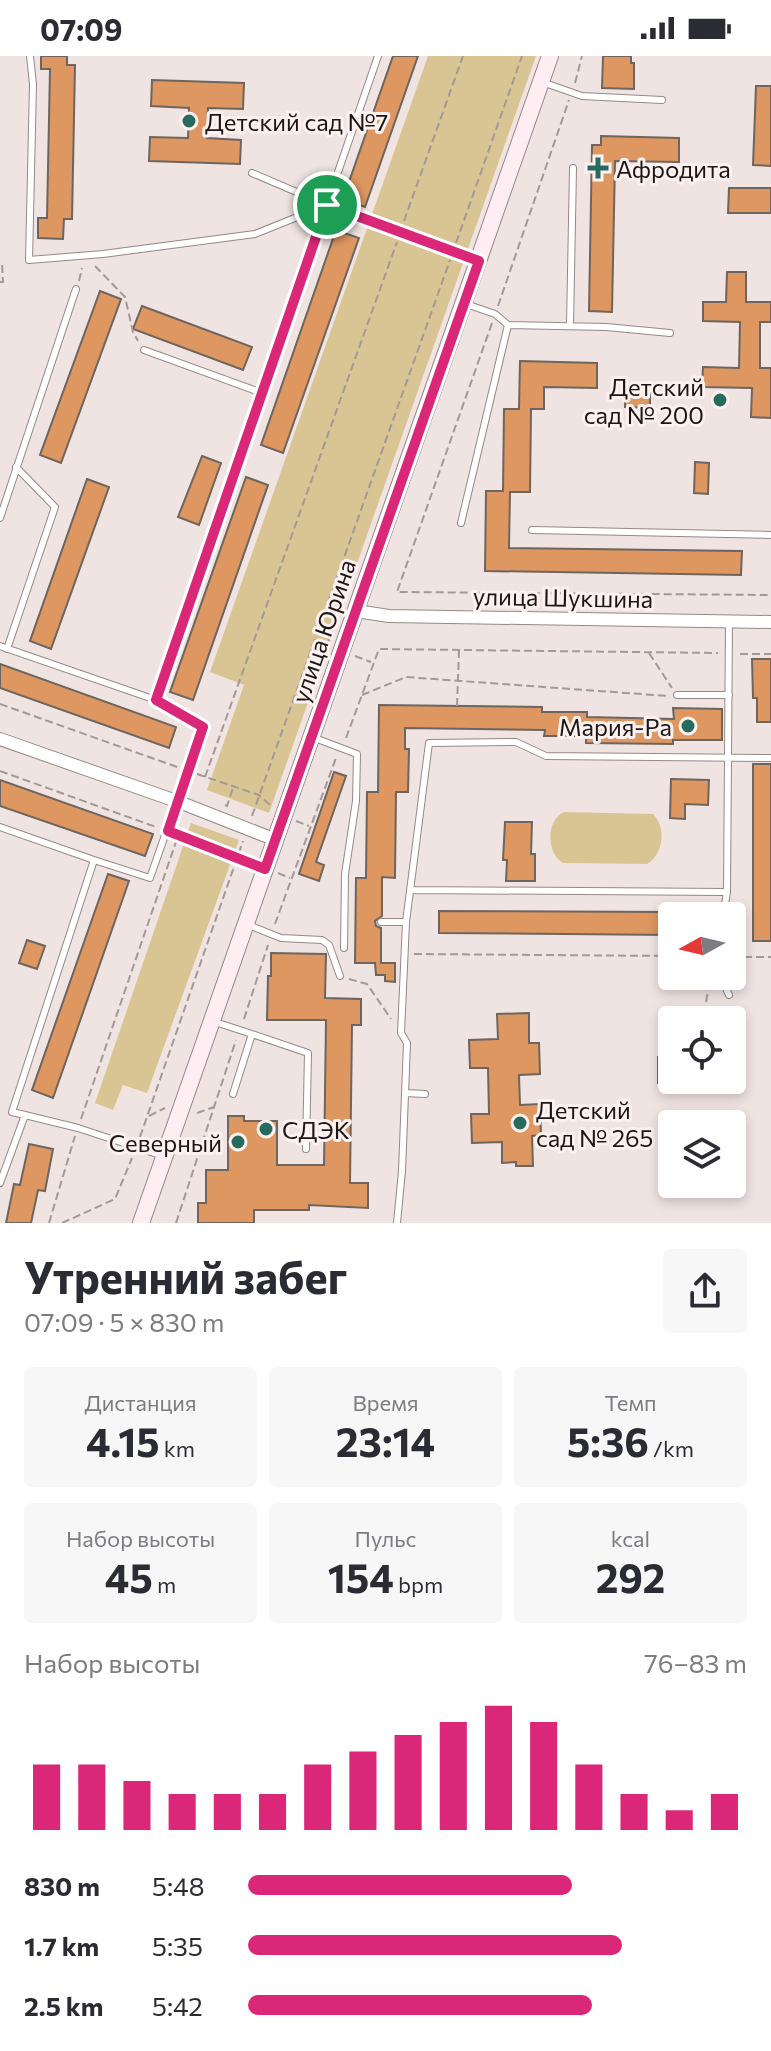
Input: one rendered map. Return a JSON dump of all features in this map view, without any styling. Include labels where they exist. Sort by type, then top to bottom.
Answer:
[{"type":"street","name":"улица Юрина","points":[[141,1223],[550,56]]},
{"type":"street","name":"улица Шукшина","points":[[356,611],[389,616],[771,622]]},
{"type":"street","points":[[0,739],[276,840]]},
{"type":"lane","points":[[30,56],[33,84],[29,260],[86,256],[255,234],[327,205]]},
{"type":"lane","points":[[156,700],[378,56]]},
{"type":"lane","points":[[542,82],[582,96],[662,100]]},
{"type":"lane","points":[[570,326],[573,168]]},
{"type":"lane","points":[[252,173],[327,205],[479,261]]},
{"type":"lane","points":[[0,518],[76,289]]},
{"type":"lane","points":[[463,303],[495,314],[508,325],[670,333]]},
{"type":"lane","points":[[461,523],[508,325]]},
{"type":"lane","points":[[144,350],[262,393]]},
{"type":"lane","points":[[0,827],[150,878],[203,727],[156,700],[4,648],[55,507],[16,467]]},
{"type":"lane","points":[[532,530],[771,535]]},
{"type":"lane","points":[[725,902],[729,621]]},
{"type":"lane","points":[[677,695],[729,695]]},
{"type":"lane","points":[[312,737],[357,754],[356,801],[345,874],[344,948]]},
{"type":"lane","points":[[397,1223],[407,1043],[401,1033],[406,922],[429,743],[516,742],[546,756],[771,758]]},
{"type":"lane","points":[[94,860],[12,1112],[78,1128],[164,1156]]},
{"type":"lane","points":[[410,890],[727,892]]},
{"type":"lane","points":[[344,922],[356,922]]},
{"type":"lane","points":[[381,922],[406,922]]},
{"type":"lane","points":[[246,924],[281,938],[322,940],[329,945],[340,976]]},
{"type":"lane","points":[[727,990],[729,995]]},
{"type":"lane","points":[[212,1021],[308,1053],[306,1149]]},
{"type":"lane","points":[[233,1094],[252,1034]]},
{"type":"lane","points":[[405,1093],[425,1094]]},
{"type":"lane","points":[[0,1183],[25,1115]]},
{"type":"path","points":[[205,777],[463,56]]},
{"type":"path","points":[[62,1223],[115,1199],[136,1147],[522,56]]},
{"type":"path","points":[[76,289],[86,256],[125,297],[133,332],[144,350]]},
{"type":"path","points":[[0,282],[3,282],[2,262]]},
{"type":"path","points":[[397,592],[771,595]]},
{"type":"path","points":[[317,632],[328,636],[330,646]]},
{"type":"path","points":[[379,649],[771,654]]},
{"type":"path","points":[[457,706],[459,650]]},
{"type":"path","points":[[649,653],[677,695]]},
{"type":"path","points":[[354,655],[372,662]]},
{"type":"path","points":[[361,695],[406,677],[651,696],[677,695]]},
{"type":"path","points":[[0,704],[259,795],[284,817],[310,826]]},
{"type":"path","points":[[0,771],[292,879]]},
{"type":"path","points":[[218,803],[227,806],[234,787]]},
{"type":"path","points":[[49,1223],[78,1128],[178,836]]},
{"type":"path","points":[[404,954],[658,956]]},
{"type":"path","points":[[746,957],[771,957]]},
{"type":"path","points":[[340,976],[367,984],[401,1033]]},
{"type":"path","points":[[706,1002],[708,990]]},
{"type":"shaded area","points":[[428,56],[536,56],[269,813],[207,790],[244,685],[210,672]]},
{"type":"shaded area","points":[[564,812],[653,814],[660,826],[660,848],[647,864],[563,863],[553,852],[550,837],[554,822]]},
{"type":"shaded area","points":[[191,823],[239,840],[147,1093],[123,1085],[113,1110],[95,1103]]},
{"type":"building","points":[[41,56],[67,56],[67,65],[75,65],[72,219],[64,219],[63,239],[38,238],[38,218],[47,218],[50,69],[41,69]]},
{"type":"building","points":[[393,56],[418,56],[365,207],[343,199]]},
{"type":"building","points":[[603,56],[631,56],[634,89],[602,88]]},
{"type":"building","points":[[152,80],[244,83],[243,109],[208,108],[207,138],[241,140],[240,164],[149,161],[150,137],[188,138],[189,108],[151,106]]},
{"type":"building","points":[[756,86],[771,86],[771,166],[753,165]]},
{"type":"building","points":[[601,136],[679,138],[679,162],[615,161],[612,312],[589,311],[592,145],[601,145]]},
{"type":"building","points":[[729,188],[771,188],[771,213],[728,213]]},
{"type":"building","points":[[336,230],[359,238],[283,453],[261,445]]},
{"type":"building","points":[[727,272],[746,272],[746,302],[771,302],[771,322],[760,322],[760,368],[771,368],[771,418],[751,417],[752,388],[702,387],[703,367],[739,368],[740,322],[703,321],[703,302],[726,302]]},
{"type":"building","points":[[100,291],[121,299],[61,463],[40,455]]},
{"type":"building","points":[[142,306],[252,347],[243,370],[133,329]]},
{"type":"building","points":[[520,361],[597,363],[597,388],[544,387],[544,409],[531,409],[530,492],[510,492],[509,548],[742,551],[741,575],[485,571],[486,491],[503,491],[504,409],[519,409]]},
{"type":"building","points":[[625,392],[650,393],[650,408],[625,407]]},
{"type":"building","points":[[202,456],[221,463],[199,525],[178,517]]},
{"type":"building","points":[[695,462],[709,463],[708,494],[694,493]]},
{"type":"building","points":[[246,477],[268,485],[193,700],[170,692]]},
{"type":"building","points":[[87,479],[109,487],[51,649],[30,641]]},
{"type":"building","points":[[752,659],[771,659],[771,722],[757,722]]},
{"type":"building","points":[[0,664],[176,727],[169,748],[0,688]]},
{"type":"building","points":[[379,705],[542,707],[542,712],[587,712],[587,717],[674,719],[673,708],[722,709],[722,740],[673,740],[673,744],[586,743],[586,736],[544,736],[545,730],[405,728],[405,749],[409,749],[408,792],[396,792],[395,878],[382,877],[382,916],[375,921],[376,926],[381,928],[381,963],[395,963],[395,982],[385,981],[385,975],[376,975],[375,963],[355,963],[356,878],[366,878],[367,792],[378,792]]},
{"type":"building","points":[[753,764],[771,764],[771,941],[753,941]]},
{"type":"building","points":[[334,772],[346,776],[316,862],[324,865],[319,881],[299,874]]},
{"type":"building","points":[[671,779],[709,780],[708,805],[685,804],[685,819],[670,818]]},
{"type":"building","points":[[0,780],[153,834],[145,856],[0,806]]},
{"type":"building","points":[[505,822],[532,822],[531,854],[535,854],[535,881],[506,881],[507,860],[503,860]]},
{"type":"building","points":[[108,874],[129,881],[53,1098],[32,1090]]},
{"type":"building","points":[[439,911],[658,912],[658,935],[439,933]]},
{"type":"building","points":[[27,940],[45,946],[37,969],[19,963]]},
{"type":"building","points":[[271,953],[326,954],[325,998],[361,999],[361,1025],[352,1025],[350,1183],[368,1183],[368,1208],[309,1205],[309,1210],[254,1210],[254,1223],[198,1223],[198,1203],[206,1203],[206,1170],[228,1170],[228,1116],[244,1116],[244,1121],[277,1121],[277,1165],[324,1165],[326,1020],[267,1020]]},
{"type":"building","points":[[529,1013],[529,1043],[539,1043],[540,1074],[519,1075],[520,1105],[540,1104],[541,1135],[532,1136],[533,1166],[516,1166],[516,1162],[502,1163],[502,1142],[472,1143],[471,1114],[489,1114],[488,1068],[470,1068],[469,1040],[498,1039],[497,1014]]},
{"type":"building","points":[[29,1144],[53,1149],[45,1191],[38,1190],[31,1223],[6,1223],[14,1184],[20,1185]]},
{"type":"place","name":"Детский сад №7","points":[[189,121]]},
{"type":"place","name":"Афродита","points":[[598,168]]},
{"type":"place","name":"Детский сад № 200","points":[[720,400]]},
{"type":"place","name":"Мария-Ра","points":[[688,726]]},
{"type":"place","name":"Детский сад № 265","points":[[520,1123]]},
{"type":"place","name":"СДЭК","points":[[266,1129]]},
{"type":"place","name":"Северный","points":[[238,1142]]},
{"type":"route","points":[[327,205],[479,261],[265,869],[168,831],[203,727],[156,700],[327,205]]}]
